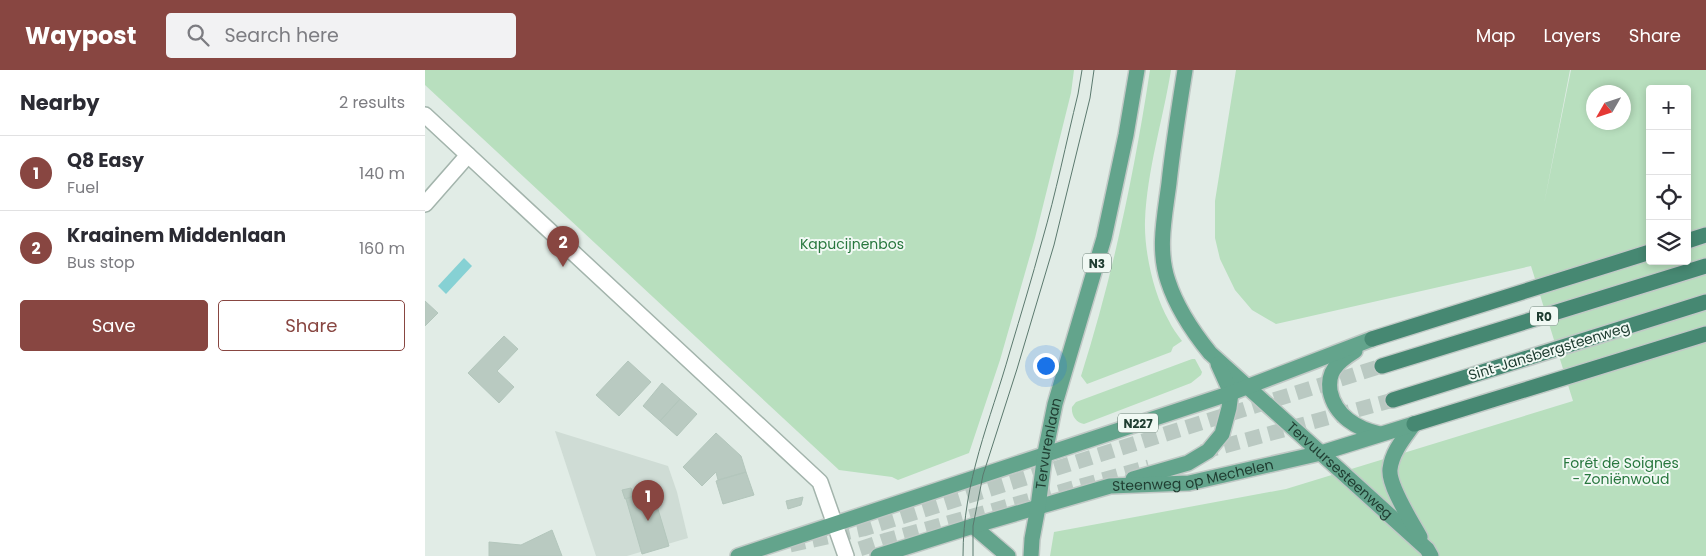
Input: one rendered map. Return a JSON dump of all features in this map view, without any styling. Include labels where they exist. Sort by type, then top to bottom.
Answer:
[{"type":"highway","points":[[1691,240],[1706,235]]},
{"type":"highway","points":[[1373,339],[1646,253]]},
{"type":"highway","name":"R0","points":[[1382,366],[1706,266]]},
{"type":"highway","name":"Sint-Jansbergsteenweg","points":[[1393,400],[1706,302]]},
{"type":"highway","points":[[1414,424],[1706,334]]},
{"type":"main road","name":"Tervurenlaan","points":[[1031,556],[1045,453],[1059,390],[1104,238],[1126,135],[1137,70]]},
{"type":"main road","points":[[1185,70],[1175,128],[1162,242],[1168,281],[1198,339],[1247,387],[1373,339]]},
{"type":"main road","points":[[1373,339],[1340,361],[1332,370],[1329,382],[1332,401],[1346,419],[1364,430],[1381,434]]},
{"type":"main road","points":[[1110,486],[1188,463],[1208,452],[1222,434],[1231,392],[1215,357]]},
{"type":"main road","name":"N227","points":[[738,556],[1247,387]]},
{"type":"main road","name":"Tervuursesteenweg","points":[[1247,387],[1429,553]]},
{"type":"main road","points":[[1414,424],[1397,446],[1390,470],[1395,491],[1429,553]]},
{"type":"main road","name":"Steenweg op Mechelen","points":[[878,556],[1110,486],[1189,482],[1321,454],[1414,424]]},
{"type":"main road","points":[[973,526],[1009,556]]},
{"type":"street","points":[[425,115],[821,482],[846,556]]},
{"type":"street","points":[[425,204],[432,187],[468,155]]},
{"type":"shaded area","points":[[555,431],[668,466],[677,492],[688,538],[627,556],[596,556]]},
{"type":"green space","name":"Kapucijnenbos","points":[[425,70],[1074,70],[1071,93],[1035,238],[1000,360],[969,453],[898,480],[892,477],[839,470],[425,85]]},
{"type":"green space","points":[[1150,70],[1171,70],[1146,202],[1146,246],[1151,273],[1159,299],[1172,326],[1182,341],[1173,347],[1171,352],[1087,384],[1081,376],[1113,262],[1137,148]]},
{"type":"green space","name":"Forêt de Soignes - Zoniënwoud","points":[[1236,70],[1570,70],[1544,204],[1571,70],[1706,70],[1706,556],[1050,556],[1054,532],[1286,489],[1573,401],[1531,266],[1276,324],[1252,310],[1235,290],[1220,259],[1215,238],[1215,201]]},
{"type":"green space","points":[[1195,359],[1202,372],[1191,383],[1084,424],[1073,416],[1072,407],[1076,402]]},
{"type":"water","points":[[464,258],[472,266],[446,294],[438,286]]},
{"type":"building","points":[[425,301],[438,313],[425,326]]},
{"type":"building","points":[[504,336],[518,349],[497,371],[514,387],[499,403],[468,373]]},
{"type":"building","points":[[628,361],[651,382],[619,416],[596,395]]},
{"type":"building","points":[[662,383],[680,399],[660,421],[643,406]]},
{"type":"building","points":[[680,399],[697,414],[677,436],[660,421]]},
{"type":"building","points":[[716,433],[741,456],[746,472],[718,480],[716,472],[702,486],[683,467]]},
{"type":"building","points":[[746,472],[754,495],[723,504],[716,481]]},
{"type":"building","points":[[631,488],[634,496],[625,499],[622,490]]},
{"type":"building","points":[[652,489],[669,546],[642,554],[626,499]]},
{"type":"building","points":[[803,497],[801,505],[788,509],[786,501]]},
{"type":"building","points":[[552,530],[562,556],[489,556],[489,542],[521,545]]},
{"type":"tunnel","points":[[790,545],[863,529],[1382,366]]},
{"type":"tunnel","points":[[1202,452],[1393,400]]},
{"type":"tunnel","points":[[838,556],[887,540],[1149,467]]},
{"type":"tram line","points":[[963,556],[964,528],[973,476],[1047,223],[1082,70]]},
{"type":"tram line","points":[[973,556],[973,526],[983,475],[1054,245],[1090,98],[1094,70]]},
{"type":"place","name":"Kraainem Middenlaan","points":[[563,267]]},
{"type":"place","name":"Q8 Easy","points":[[648,521]]}]
